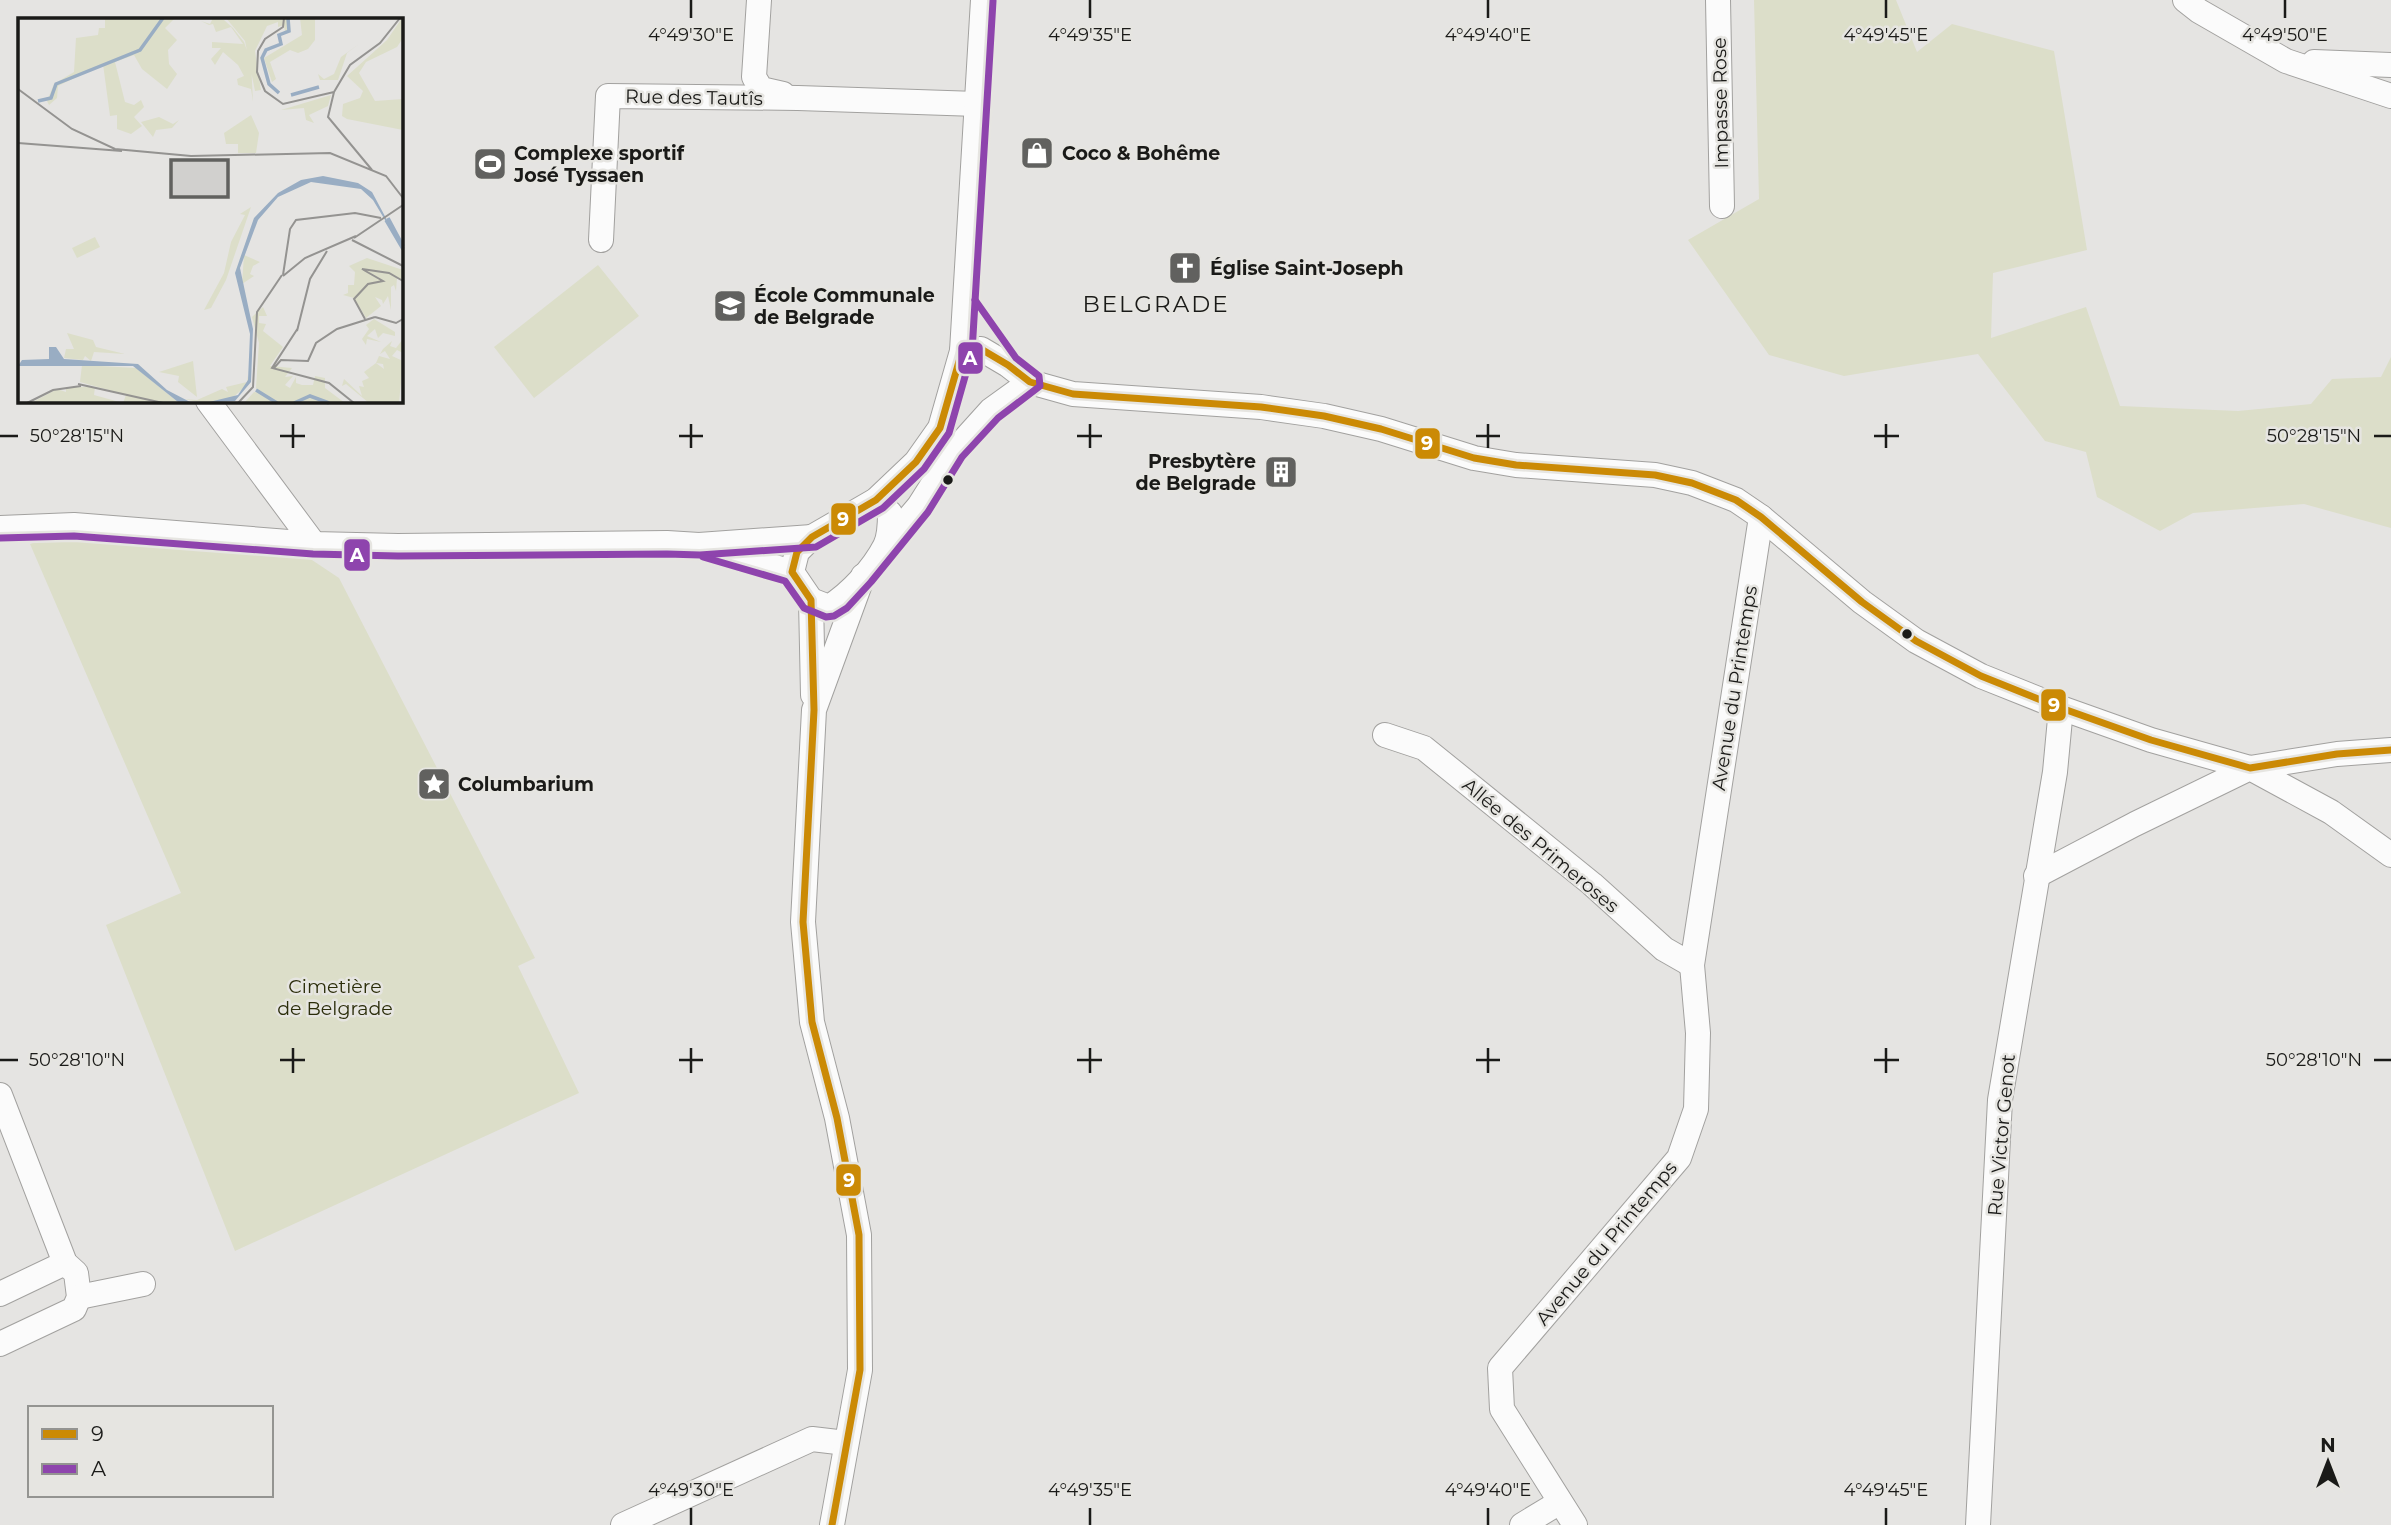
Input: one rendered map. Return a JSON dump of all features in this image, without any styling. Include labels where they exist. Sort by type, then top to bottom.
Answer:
[{"type":"street","name":"Rue des Tautîs","points":[[759,0],[754,77],[761,89],[797,98]]},
{"type":"street","points":[[792,572],[797,552],[812,537],[876,500],[916,462],[940,428],[962,351],[983,0]]},
{"type":"street","name":"Impasse Rose","points":[[1717,0],[1722,206]]},
{"type":"street","points":[[2185,0],[2286,61],[2391,96]]},
{"type":"street","points":[[2286,61],[2391,65]]},
{"type":"street","name":"Rue des Tautîs","points":[[601,240],[608,96],[977,104]]},
{"type":"street","points":[[966,306],[1008,365]]},
{"type":"street","points":[[962,351],[981,349],[1030,382],[1073,394],[1261,407],[1324,416],[1381,429],[1474,458],[1516,465],[1655,475],[1692,483],[1737,500],[1862,602],[1916,641],[1981,676],[2151,740],[2250,768],[2331,812],[2391,855]]},
{"type":"street","points":[[811,600],[829,607],[840,600],[863,576],[919,506],[954,452],[991,410],[1030,382]]},
{"type":"street","points":[[950,395],[962,411],[991,410]]},
{"type":"street","points":[[209,402],[314,544]]},
{"type":"street","points":[[876,500],[890,513],[886,545]]},
{"type":"street","name":"Avenue du Printemps","points":[[1575,1525],[1502,1409],[1500,1368],[1679,1158],[1696,1109],[1698,1033],[1692,965],[1761,517]]},
{"type":"street","points":[[0,528],[74,525],[314,544],[398,546],[667,543],[699,545],[812,537]]},
{"type":"street","points":[[699,545],[792,572],[811,600],[814,710],[804,934],[812,1022],[837,1118],[859,1235],[860,1370],[832,1525]]},
{"type":"street","points":[[814,710],[863,576]]},
{"type":"street","name":"Rue Victor Genot","points":[[1978,1525],[2000,1100],[2055,772],[2062,708]]},
{"type":"street","name":"Allée des Primeroses","points":[[1385,735],[1424,748],[1592,884],[1664,949],[1692,965]]},
{"type":"street","points":[[2036,876],[2250,768],[2337,754],[2391,750]]},
{"type":"street","points":[[0,1095],[65,1263],[76,1273],[79,1297],[74,1309],[0,1344]]},
{"type":"street","points":[[0,1294],[65,1263]]},
{"type":"street","points":[[79,1297],[144,1284]]},
{"type":"street","points":[[623,1525],[812,1439],[846,1443]]},
{"type":"street","points":[[1522,1525],[1560,1502]]},
{"type":"green space","points":[[1754,0],[1896,0],[1917,52],[1952,24],[2054,51],[2087,250],[1993,273],[1991,338],[2086,307],[2120,406],[2238,411],[2311,404],[2332,379],[2381,377],[2391,357],[2391,528],[2304,504],[2193,513],[2160,531],[2097,497],[2086,452],[2045,441],[1978,354],[1844,376],[1769,355],[1688,240],[1759,199]]},
{"type":"green space","points":[[598,265],[639,316],[534,398],[494,347]]},
{"type":"green space","name":"Cimetière de Belgrade","points":[[54,536],[309,558],[339,578],[535,958],[518,966],[579,1093],[235,1251],[106,925],[181,893],[30,544]]},
{"type":"transit line","name":"A","points":[[0,538],[74,536],[313,554],[398,556],[700,555],[816,547],[883,508],[924,469],[949,433],[972,352],[993,1]]},
{"type":"transit line","name":"A","points":[[703,557],[785,581],[804,608],[826,617],[834,616],[847,608],[928,512],[962,457],[998,418],[1040,386],[1039,376],[1016,358],[975,300]]},
{"type":"transit line","name":"9","points":[[832,1525],[860,1370],[859,1235],[837,1118],[812,1022],[803,922],[814,710],[811,600],[792,572],[797,552],[812,537],[876,500],[916,462],[940,428],[962,351],[981,349],[1030,382],[1073,394],[1261,407],[1324,416],[1381,429],[1474,458],[1516,465],[1655,475],[1692,483],[1736,500],[1761,517],[1862,602],[1916,641],[1981,676],[2061,708],[2151,740],[2250,768],[2337,754],[2391,750]]},
{"type":"place","name":"Coco & Bohême","points":[[1037,153]]},
{"type":"place","name":"Complexe sportif José Tyssaen","points":[[490,164]]},
{"type":"place","name":"Église Saint-Joseph","points":[[1185,268]]},
{"type":"place","name":"École Communale de Belgrade","points":[[730,306]]},
{"type":"place","name":"Presbytère de Belgrade","points":[[1281,472]]},
{"type":"place","name":"Columbarium","points":[[434,784]]},
{"type":"district","name":"BELGRADE","points":[[1156,304]]}]
